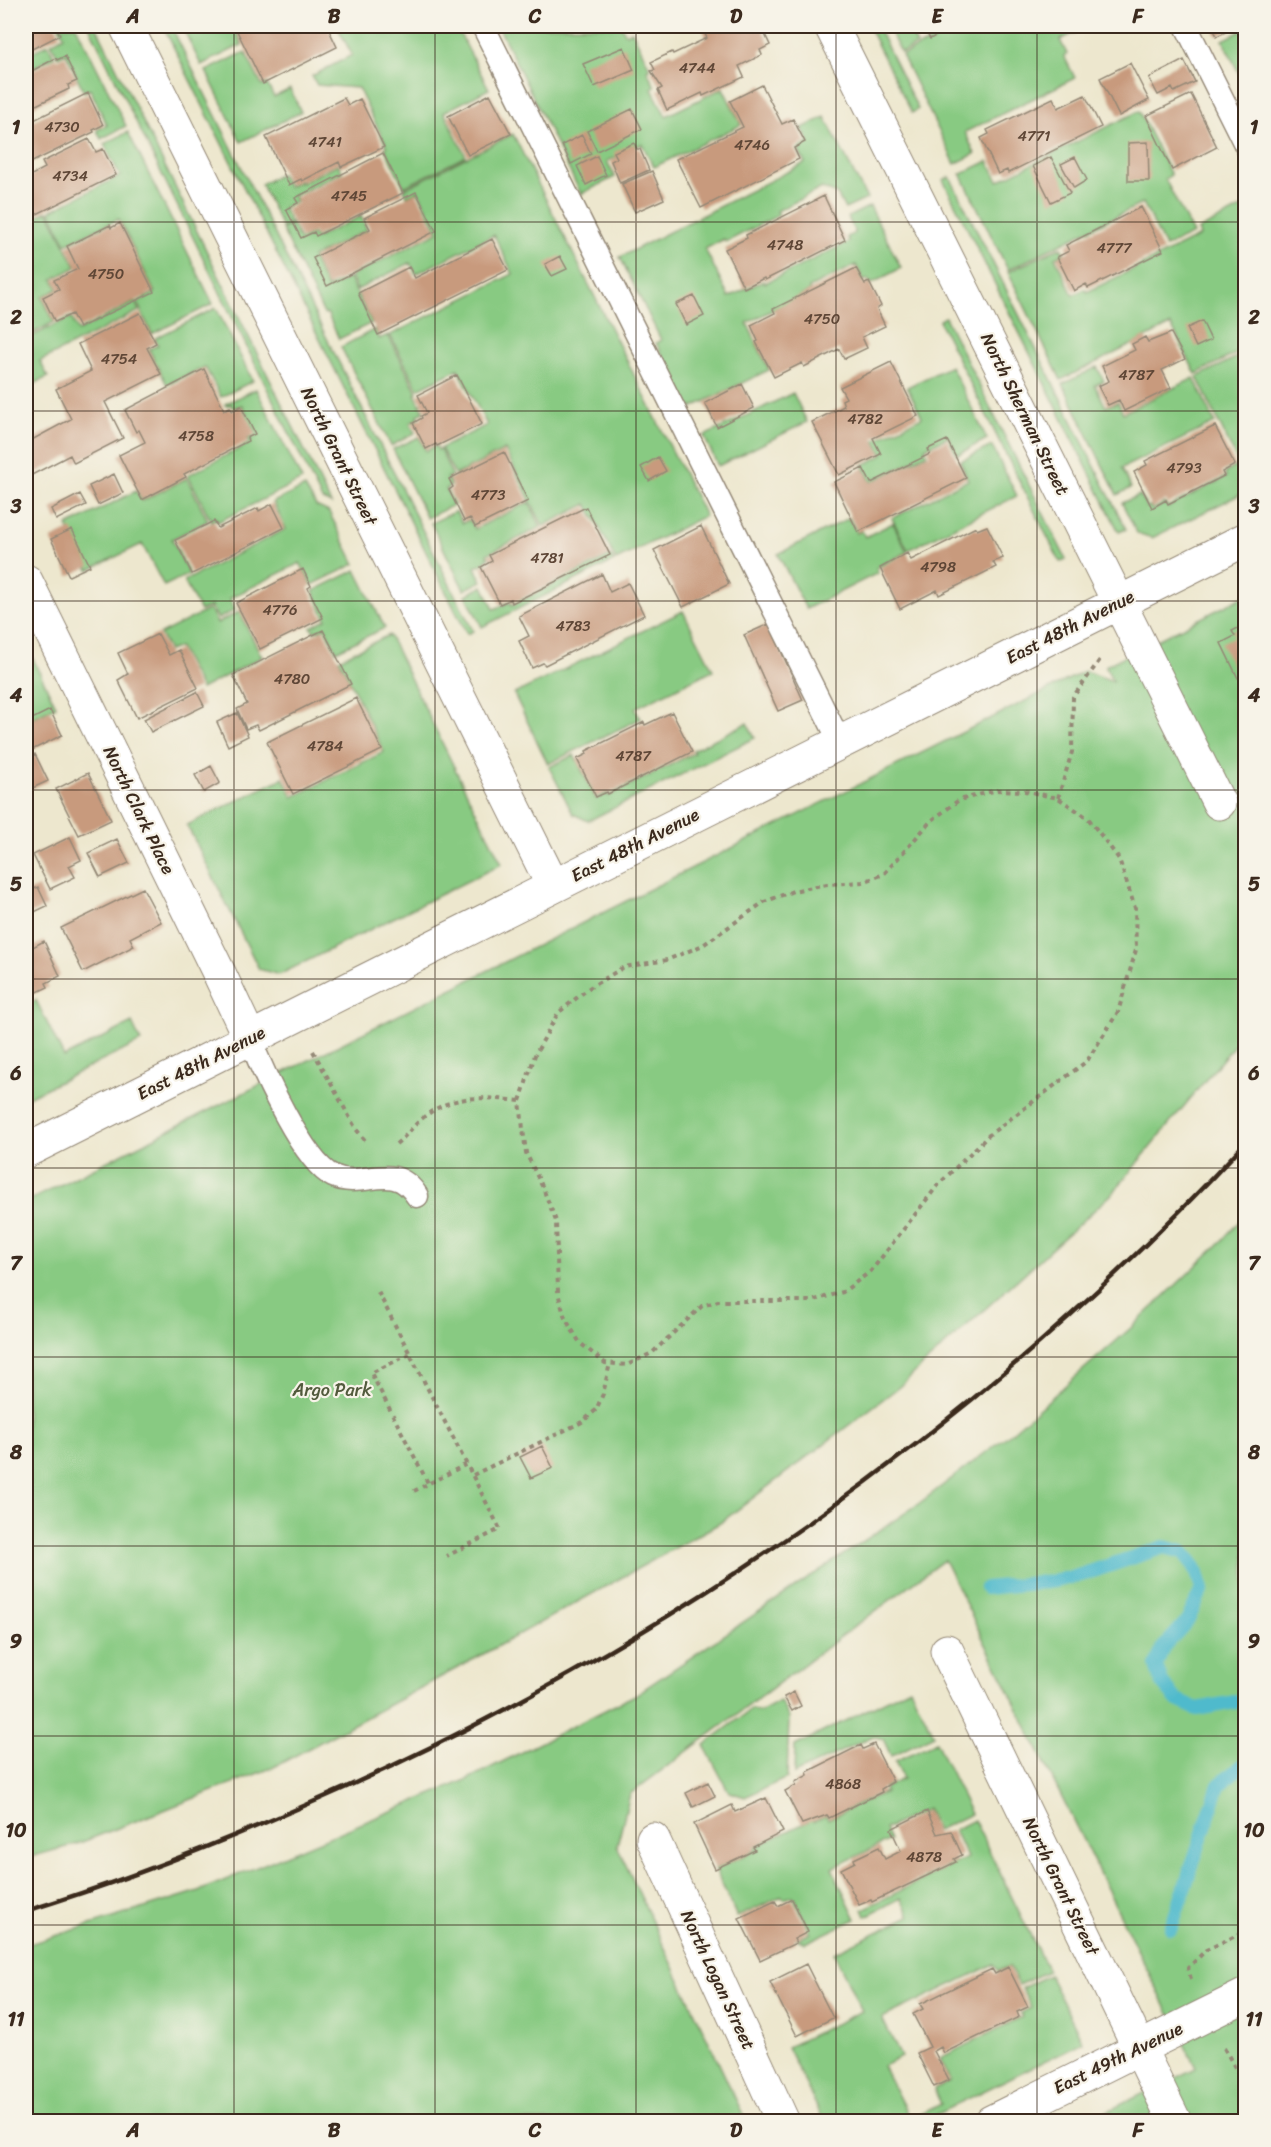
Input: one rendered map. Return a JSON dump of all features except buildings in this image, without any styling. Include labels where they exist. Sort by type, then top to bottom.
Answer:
[{"type":"street","name":"North Grant Street","points":[[126,26],[553,886]]},
{"type":"street","name":"North Sherman Street","points":[[831,26],[1219,803]]},
{"type":"street","name":"East 48th Avenue","points":[[26,1151],[1245,539]]},
{"type":"street","name":"North Clark Place","points":[[26,581],[250,1039]]},
{"type":"street","name":"North Grant Street","points":[[947,1651],[1175,2121]]},
{"type":"street","name":"North Logan Street","points":[[653,1839],[783,2121]]},
{"type":"street","name":"East 49th Avenue","points":[[991,2121],[1245,1995]]},
{"type":"lane","points":[[483,26],[840,742]]},
{"type":"lane","points":[[1186,26],[1245,146]]},
{"type":"lane","points":[[250,1039],[264,1074],[310,1157],[332,1176],[350,1180],[392,1176],[403,1180],[417,1196]]},
{"type":"path","points":[[1058,798],[1072,752],[1073,697],[1102,656]]},
{"type":"path","points":[[997,790],[1025,791],[1058,798],[1088,818],[1119,860],[1135,908],[1136,950],[1118,1012],[1086,1061],[989,1135],[938,1185],[871,1271],[843,1292],[811,1301],[717,1301],[702,1306],[652,1353],[627,1365],[605,1363],[580,1343],[565,1318],[558,1293],[556,1221],[526,1153],[520,1101],[535,1055],[558,1012],[589,988],[624,967],[667,960],[703,945],[764,902],[793,891],[827,884],[863,882],[884,874],[931,821],[959,800],[997,790]]},
{"type":"path","points":[[313,1051],[356,1129],[371,1146]]},
{"type":"path","points":[[392,1147],[440,1105],[463,1098],[488,1097],[520,1101]]},
{"type":"path","points":[[378,1292],[500,1529],[447,1556]]},
{"type":"path","points":[[410,1354],[371,1373],[428,1484]]},
{"type":"path","points":[[473,1475],[582,1422],[596,1410],[603,1394],[610,1363]]},
{"type":"path","points":[[414,1491],[467,1464]]},
{"type":"green space","points":[[59,26],[76,26],[126,126],[101,139],[97,130],[107,125],[90,89],[84,92],[66,53],[58,57],[51,43],[64,36]]},
{"type":"green space","points":[[89,26],[96,26],[331,504],[322,500]]},
{"type":"green space","points":[[163,26],[171,26],[473,631],[467,634]]},
{"type":"green space","points":[[182,26],[244,26],[235,30],[242,45],[201,65]]},
{"type":"green space","points":[[337,26],[456,26],[489,89],[444,112],[466,156],[404,187],[358,88],[317,85],[312,76],[352,55]]},
{"type":"green space","points":[[498,26],[621,26],[626,34],[632,31],[650,68],[647,70],[655,87],[652,89],[666,116],[723,88],[741,125],[654,167],[642,144],[607,161],[615,177],[581,194]]},
{"type":"green space","points":[[868,26],[877,26],[918,109],[912,113]]},
{"type":"green space","points":[[887,26],[908,26],[917,45],[901,53]]},
{"type":"green space","points":[[961,26],[1089,26],[1060,40],[1067,54],[1064,56],[1075,78],[965,132],[975,154],[955,164],[902,55]]},
{"type":"green space","points":[[1245,29],[1245,86],[1223,40]]},
{"type":"green space","points":[[48,44],[54,57],[26,71],[26,55]]},
{"type":"green space","points":[[245,52],[262,86],[267,84],[274,97],[290,89],[301,112],[241,142],[206,71]]},
{"type":"green space","points":[[1139,111],[1171,175],[1165,179],[1193,234],[1165,247],[1143,203],[1008,270],[961,174],[988,161],[998,181]]},
{"type":"green space","points":[[825,117],[867,199],[845,209],[837,194],[822,188],[777,211],[779,215],[726,242],[724,239],[705,249],[729,297],[763,281],[765,283],[849,242],[847,237],[855,233],[848,217],[870,206],[901,268],[871,284],[868,279],[864,281],[856,265],[747,323],[769,370],[689,409],[656,343],[661,340],[620,257],[805,163],[798,149],[809,143],[802,128]]},
{"type":"green space","points":[[128,132],[213,304],[152,334],[137,302],[155,293],[119,219],[66,244],[50,211],[120,176],[104,144]]},
{"type":"green space","points":[[513,134],[705,516],[616,560],[587,504],[543,526],[505,450],[455,475],[441,448],[487,425],[458,369],[418,389],[390,335],[513,274],[494,235],[416,274],[410,263],[357,290],[351,276],[438,232],[418,191],[407,196],[404,189]]},
{"type":"green space","points":[[338,164],[342,172],[294,196],[296,202],[283,208],[291,223],[282,227],[261,184],[281,174],[288,187]]},
{"type":"green space","points":[[950,177],[1126,529],[1119,532],[943,180]]},
{"type":"green space","points":[[1245,206],[1245,349],[1196,374],[1171,325],[1061,380],[1008,272],[1061,247],[1064,253],[1055,257],[1073,295],[1085,289],[1087,292],[1200,236],[1198,230]]},
{"type":"green space","points":[[48,211],[76,267],[53,279],[58,289],[42,297],[54,322],[26,337],[26,219]]},
{"type":"green space","points":[[361,216],[367,230],[312,257],[327,288],[349,278],[372,323],[339,339],[327,313],[324,314],[282,229],[292,224],[300,240],[313,234],[316,238]]},
{"type":"green space","points":[[135,302],[139,311],[40,361],[48,377],[26,388],[26,359],[32,355],[26,339],[71,317],[78,331]]},
{"type":"green space","points":[[216,308],[253,381],[221,397],[205,367],[167,385],[149,349],[158,345],[155,338]]},
{"type":"green space","points":[[945,317],[1066,559],[1060,562],[939,321]]},
{"type":"green space","points":[[375,329],[379,339],[388,335],[417,392],[415,394],[424,412],[410,423],[415,433],[391,446],[341,347]]},
{"type":"green space","points":[[1245,353],[1245,477],[1197,377]]},
{"type":"green space","points":[[951,366],[987,439],[957,455],[948,437],[925,448],[927,454],[871,482],[863,465],[883,455],[875,440],[922,417],[907,387]]},
{"type":"green space","points":[[1097,367],[1104,381],[1095,385],[1106,407],[1118,402],[1123,413],[1194,378],[1215,423],[1122,468],[1131,488],[1117,495],[1063,384]]},
{"type":"green space","points":[[256,389],[302,480],[218,522],[216,518],[211,521],[188,475],[250,443],[248,439],[257,435],[242,405],[233,408],[231,404],[227,406],[225,404]]},
{"type":"green space","points":[[793,393],[807,422],[718,466],[704,436]]},
{"type":"green space","points":[[419,437],[426,451],[436,446],[438,450],[440,449],[452,475],[447,478],[451,486],[446,489],[454,505],[427,518],[393,449]]},
{"type":"green space","points":[[992,446],[1017,496],[908,550],[892,518],[968,480],[960,461]]},
{"type":"green space","points":[[1238,465],[1245,481],[1245,492],[1152,538],[1137,533],[1122,503],[1140,495],[1147,507],[1150,506],[1152,510],[1165,503],[1168,507],[1226,477],[1225,473]]},
{"type":"green space","points":[[187,478],[208,521],[172,539],[189,574],[164,586],[142,544],[89,570],[67,526],[136,491],[142,501]]},
{"type":"green space","points":[[305,487],[316,506],[329,512],[355,564],[312,585],[300,563],[230,598],[235,610],[218,619],[211,606],[200,611],[184,581],[286,529],[273,502]]},
{"type":"green space","points":[[529,502],[541,527],[487,554],[489,558],[485,560],[486,562],[475,567],[482,581],[464,590],[431,523],[456,511],[462,523],[470,520],[475,529]]},
{"type":"green space","points":[[849,518],[857,533],[862,531],[865,537],[893,523],[907,552],[876,568],[878,573],[806,609],[778,554]]},
{"type":"green space","points":[[611,556],[614,561],[482,627],[466,595],[483,586],[494,609],[510,602],[512,605]]},
{"type":"green space","points":[[356,570],[385,628],[336,651],[325,628],[314,632],[311,627],[326,619],[313,591]]},
{"type":"green space","name":"Argo Park","points":[[1245,596],[1245,1032],[1112,1194],[899,1387],[720,1523],[274,1767],[77,1844],[26,1858],[26,1202],[1085,671],[1113,681],[1105,666]]},
{"type":"green space","points":[[210,609],[217,623],[239,612],[262,657],[201,689],[179,647],[169,651],[160,634]]},
{"type":"green space","points":[[683,611],[713,670],[635,708],[640,719],[548,764],[514,694]]},
{"type":"green space","points":[[389,635],[502,864],[279,975],[259,969],[187,825],[283,778],[293,797],[384,752],[339,659]]},
{"type":"green space","points":[[26,648],[56,706],[26,721]]},
{"type":"green space","points":[[747,723],[755,738],[588,821],[573,814],[549,767],[574,755],[596,799],[607,793],[608,796],[694,753],[693,750]]},
{"type":"green space","points":[[36,1000],[64,1057],[132,1023],[141,1042],[26,1098],[26,1005]]},
{"type":"green space","points":[[1245,1215],[1245,2121],[1087,2121],[1196,2068],[944,1560],[630,1794],[617,1846],[746,2121],[26,2121],[26,1945],[199,1891],[466,1780],[635,1695],[917,1505],[1011,1433],[1132,1327],[1217,1246]]},
{"type":"green space","points":[[910,1688],[934,1735],[891,1756],[883,1739],[873,1736],[794,1774],[795,1746]]},
{"type":"green space","points":[[780,1701],[789,1718],[787,1778],[745,1797],[729,1792],[704,1745],[752,1709],[760,1712]]},
{"type":"green space","points":[[936,1742],[971,1814],[937,1830],[927,1809],[885,1829],[890,1840],[832,1868],[856,1919],[805,1943],[797,1939],[811,1933],[793,1896],[784,1899],[782,1896],[737,1917],[715,1869],[813,1819],[814,1821],[826,1815],[828,1819],[885,1792],[884,1788],[903,1779],[895,1761]]},
{"type":"green space","points":[[974,1820],[1048,1971],[1019,1985],[1009,1966],[998,1971],[994,1964],[882,2018],[901,2057],[883,2066],[911,2121],[824,2121],[787,2047],[862,2011],[834,1953],[910,1916],[901,1898],[866,1916],[863,1909],[967,1858],[954,1830]]},
{"type":"green space","points":[[1049,1975],[1083,2042],[923,2121],[914,2121],[912,2119],[941,2104],[934,2089],[951,2080],[940,2058],[1022,2017],[1020,2013],[1031,2008],[1022,1988]]},
{"type":"waterway","points":[[986,1588],[1055,1581],[1081,1575],[1164,1547],[1183,1552],[1195,1567],[1202,1589],[1188,1620],[1163,1648],[1156,1666],[1163,1684],[1177,1700],[1197,1709],[1246,1700]]},
{"type":"waterway","points":[[1171,1928],[1219,1785],[1246,1764]]},
{"type":"railway","points":[[26,1911],[168,1862],[306,1805],[437,1744],[565,1676],[690,1602],[810,1522],[926,1436],[1038,1344],[1145,1246],[1246,1142]]}]
